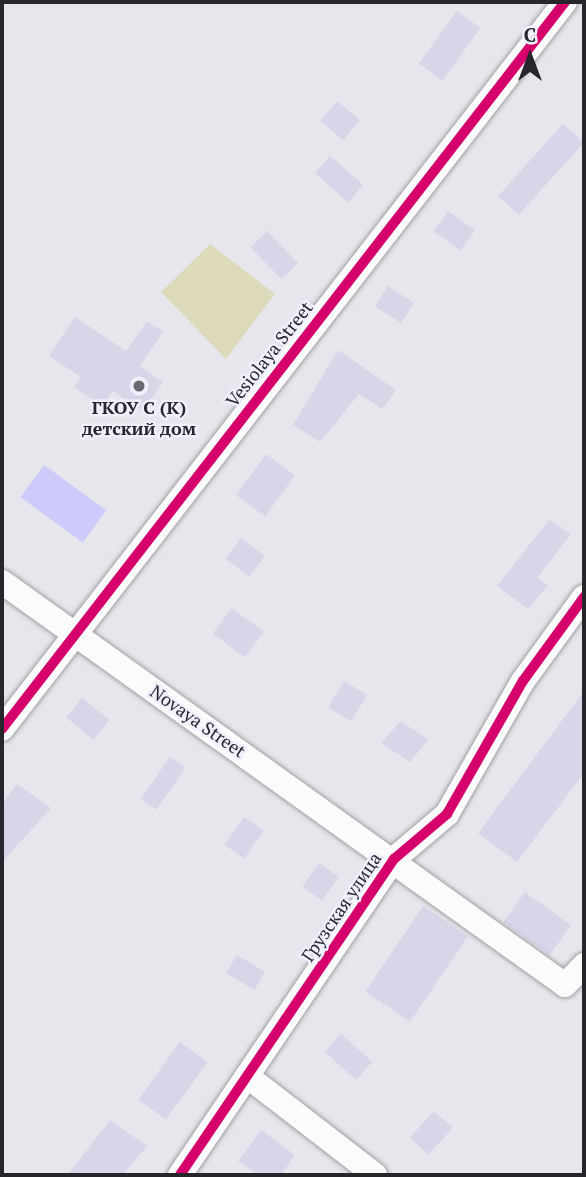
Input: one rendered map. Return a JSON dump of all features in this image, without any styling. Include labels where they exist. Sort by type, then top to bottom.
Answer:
[{"type":"street","name":"Vesiolaya Street","points":[[2,729],[565,2]]},
{"type":"street","name":"Novaya Street","points":[[2,582],[394,859],[565,985],[584,965]]},
{"type":"street","name":"Грузская улица","points":[[180,1175],[394,859],[447,814],[523,681],[584,597]]},
{"type":"street","points":[[247,1076],[375,1175]]},
{"type":"shaded area","points":[[210,244],[275,294],[226,359],[161,292]]},
{"type":"water","points":[[44,465],[106,510],[83,543],[20,497]]},
{"type":"building","points":[[457,11],[480,28],[442,81],[419,64]]},
{"type":"building","points":[[337,101],[360,120],[343,140],[320,121]]},
{"type":"building","points":[[563,124],[584,143],[519,215],[498,196]]},
{"type":"building","points":[[330,156],[363,185],[348,202],[315,173]]},
{"type":"building","points":[[448,211],[475,230],[461,250],[434,231]]},
{"type":"building","points":[[267,231],[298,263],[282,279],[250,247]]},
{"type":"building","points":[[388,286],[414,303],[401,323],[375,306]]},
{"type":"building","points":[[75,317],[126,351],[147,321],[163,332],[140,366],[163,382],[143,411],[113,391],[102,406],[74,387],[81,377],[49,356]]},
{"type":"building","points":[[338,350],[396,390],[382,409],[359,394],[320,442],[293,425]]},
{"type":"building","points":[[266,454],[295,475],[265,516],[236,495]]},
{"type":"building","points":[[549,520],[571,534],[537,578],[548,585],[528,609],[497,586]]},
{"type":"building","points":[[241,538],[265,556],[249,577],[225,559]]},
{"type":"building","points":[[232,608],[264,632],[245,658],[213,634]]},
{"type":"building","points":[[344,681],[367,695],[351,721],[328,708]]},
{"type":"building","points":[[584,691],[584,773],[517,862],[478,833]]},
{"type":"building","points":[[82,698],[109,720],[93,739],[66,717]]},
{"type":"building","points":[[401,721],[428,740],[410,762],[381,743]]},
{"type":"building","points":[[170,757],[186,768],[156,810],[141,799]]},
{"type":"building","points":[[17,784],[51,808],[2,862],[2,804]]},
{"type":"building","points":[[244,817],[264,831],[244,859],[224,845]]},
{"type":"building","points":[[319,863],[339,877],[322,901],[302,887]]},
{"type":"building","points":[[525,892],[571,926],[549,955],[503,922]]},
{"type":"building","points":[[423,906],[468,936],[410,1022],[365,991]]},
{"type":"building","points":[[237,955],[265,972],[254,990],[226,973]]},
{"type":"building","points":[[341,1034],[372,1062],[356,1080],[325,1052]]},
{"type":"building","points":[[180,1042],[208,1062],[166,1119],[138,1099]]},
{"type":"building","points":[[434,1111],[453,1128],[428,1154],[410,1138]]},
{"type":"building","points":[[110,1120],[147,1146],[122,1175],[68,1175]]},
{"type":"building","points":[[261,1130],[295,1155],[281,1175],[258,1175],[238,1161]]},
{"type":"cycle path","points":[[2,729],[565,2]]},
{"type":"cycle path","points":[[180,1175],[394,859],[447,814],[523,681],[584,597]]},
{"type":"place","name":"ГКОУ С (К) детский дом","points":[[139,386]]}]
